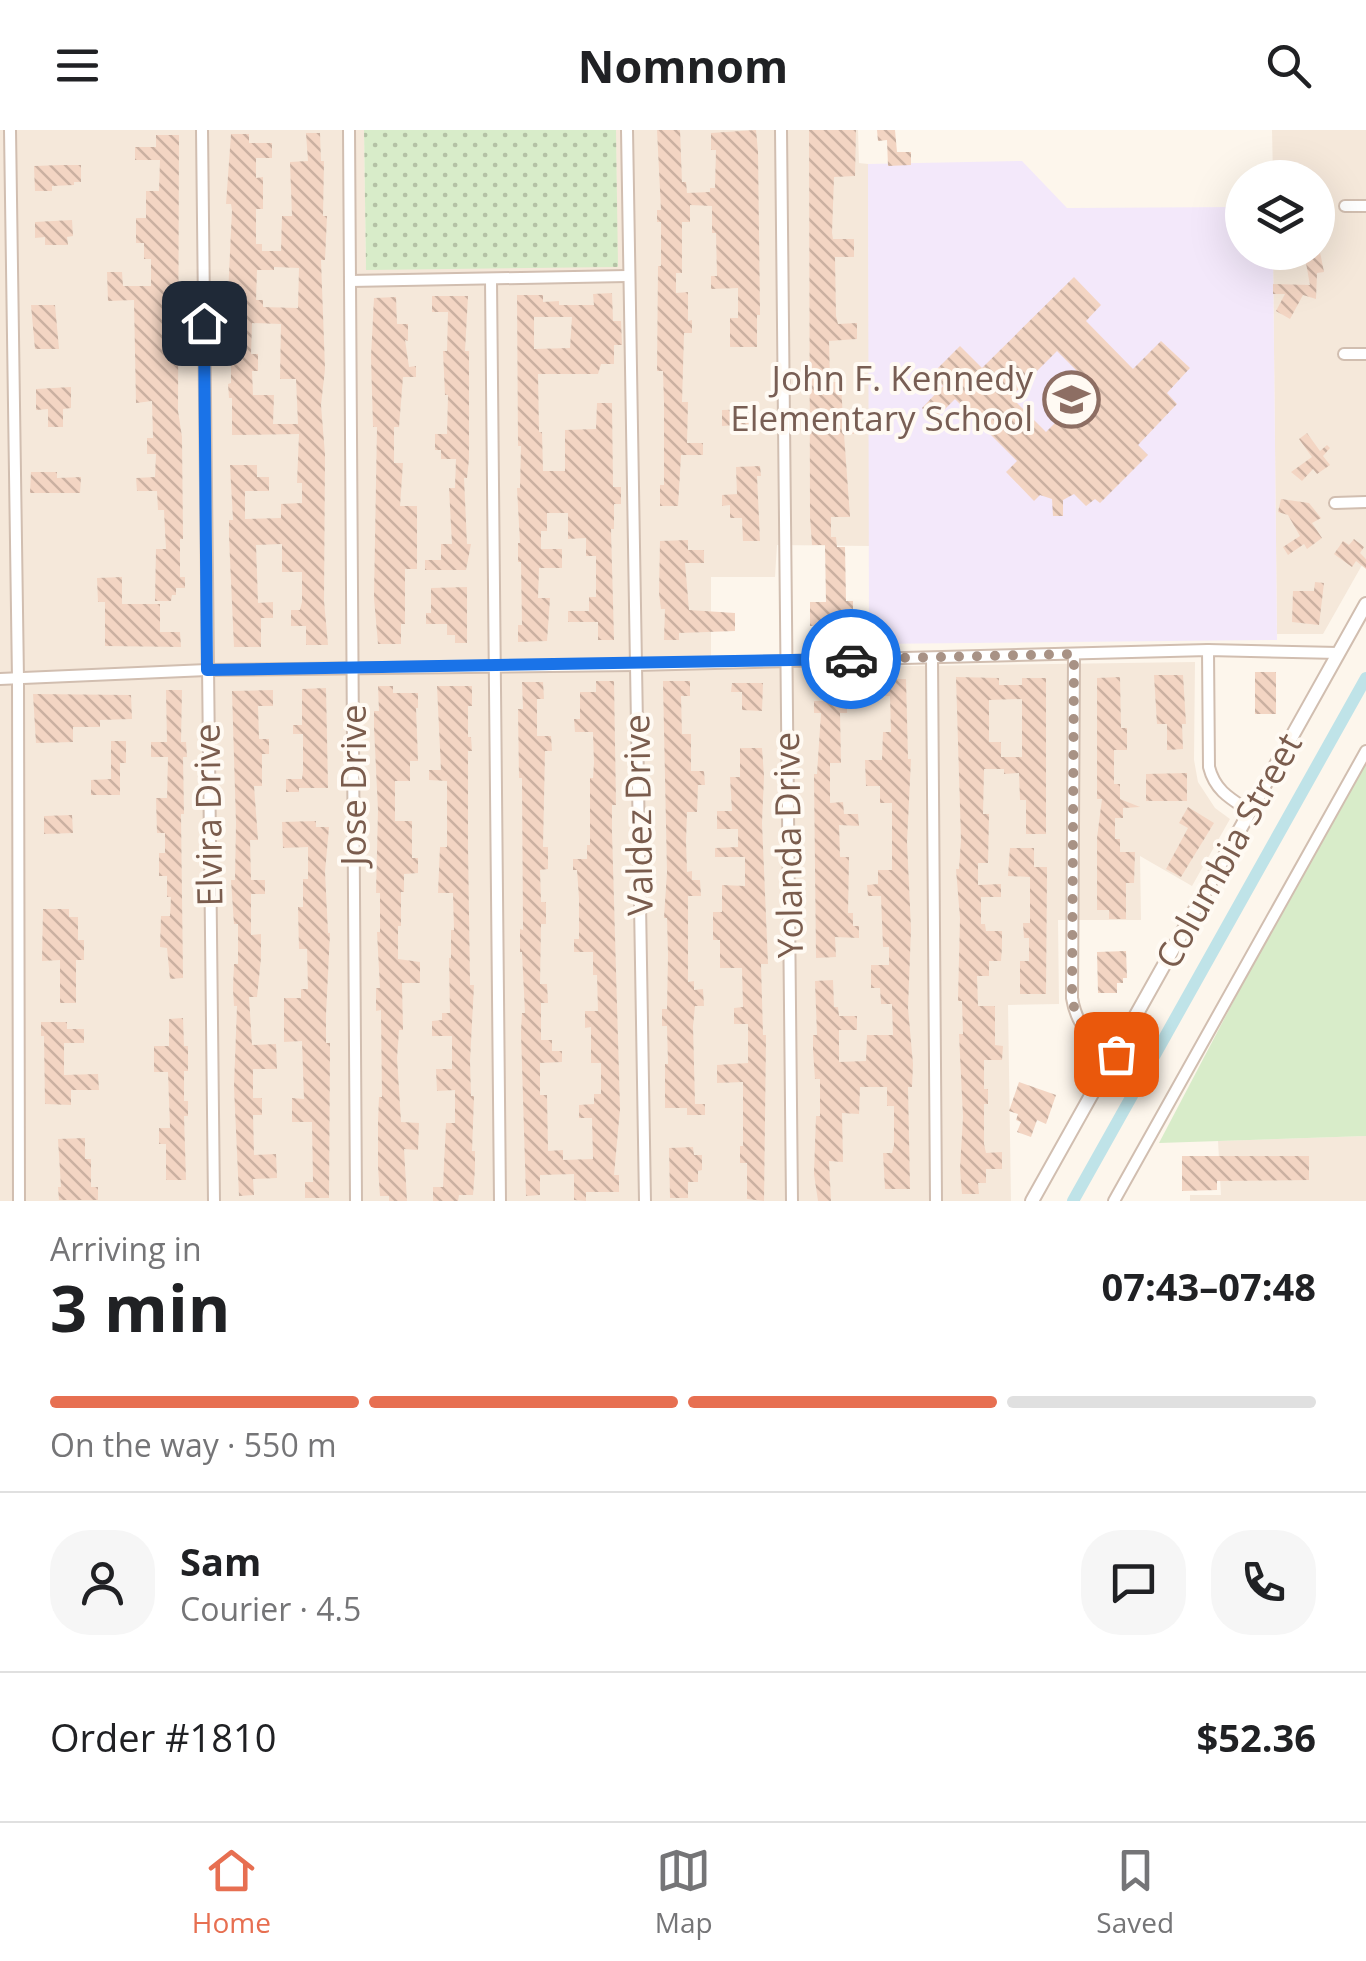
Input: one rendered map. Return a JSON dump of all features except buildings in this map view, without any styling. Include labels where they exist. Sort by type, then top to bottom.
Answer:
[{"type":"street","points":[[10,130],[20,1201]]},
{"type":"street","name":"Elvira Drive","points":[[202,130],[214,1201]]},
{"type":"street","name":"Jose Drive","points":[[349,130],[356,1201]]},
{"type":"street","name":"Valdez Drive","points":[[628,130],[645,1201]]},
{"type":"street","name":"Yolanda Drive","points":[[781,130],[792,1201]]},
{"type":"street","points":[[1345,206],[1366,206]]},
{"type":"street","points":[[350,282],[628,276]]},
{"type":"street","points":[[490,280],[500,1201]]},
{"type":"street","points":[[1344,354],[1366,354]]},
{"type":"street","points":[[1335,503],[1366,502]]},
{"type":"street","name":"Columbia Street","points":[[1032,1201],[1366,604]]},
{"type":"street","points":[[0,679],[207,670],[636,665],[1208,650],[1338,653]]},
{"type":"street","points":[[1208,650],[1212,779],[1224,795],[1251,812]]},
{"type":"street","points":[[1074,654],[1072,998],[1080,1025],[1116,1054]]},
{"type":"street","points":[[932,658],[936,1201]]},
{"type":"street","points":[[1114,1201],[1366,751]]},
{"type":"shaded area","points":[[0,130],[364,130],[366,269],[617,266],[616,130],[858,130],[859,163],[868,164],[870,546],[777,545],[775,577],[711,577],[711,669],[1195,662],[1194,760],[1198,782],[1215,808],[1230,819],[1192,886],[1140,856],[1141,920],[1058,920],[1059,1004],[1008,1005],[1011,1201],[0,1201]]},
{"type":"shaded area","points":[[1272,130],[1366,130],[1366,558],[1323,634],[1277,634],[1273,270],[1335,270],[1335,160],[1273,160]]},
{"type":"shaded area","name":"John F. Kennedy Elementary School","points":[[1022,161],[1067,208],[1225,207],[1225,270],[1273,270],[1277,640],[869,644],[868,164]]},
{"type":"shaded area","points":[[1366,1136],[1366,1201],[1190,1201],[1190,1195],[1221,1195],[1218,1141]]},
{"type":"green space","points":[[364,130],[616,130],[618,267],[366,270]]},
{"type":"green space","points":[[1366,749],[1366,1136],[1159,1143]]},
{"type":"waterway","points":[[1073,1201],[1366,678]]},
{"type":"way so far","points":[[851,659],[1074,654],[1072,998],[1080,1025],[1116,1054]]},
{"type":"place","name":"John F. Kennedy Elementary School","points":[[1072,399]]},
{"type":"route","points":[[204,323],[207,670],[851,659]]}]
